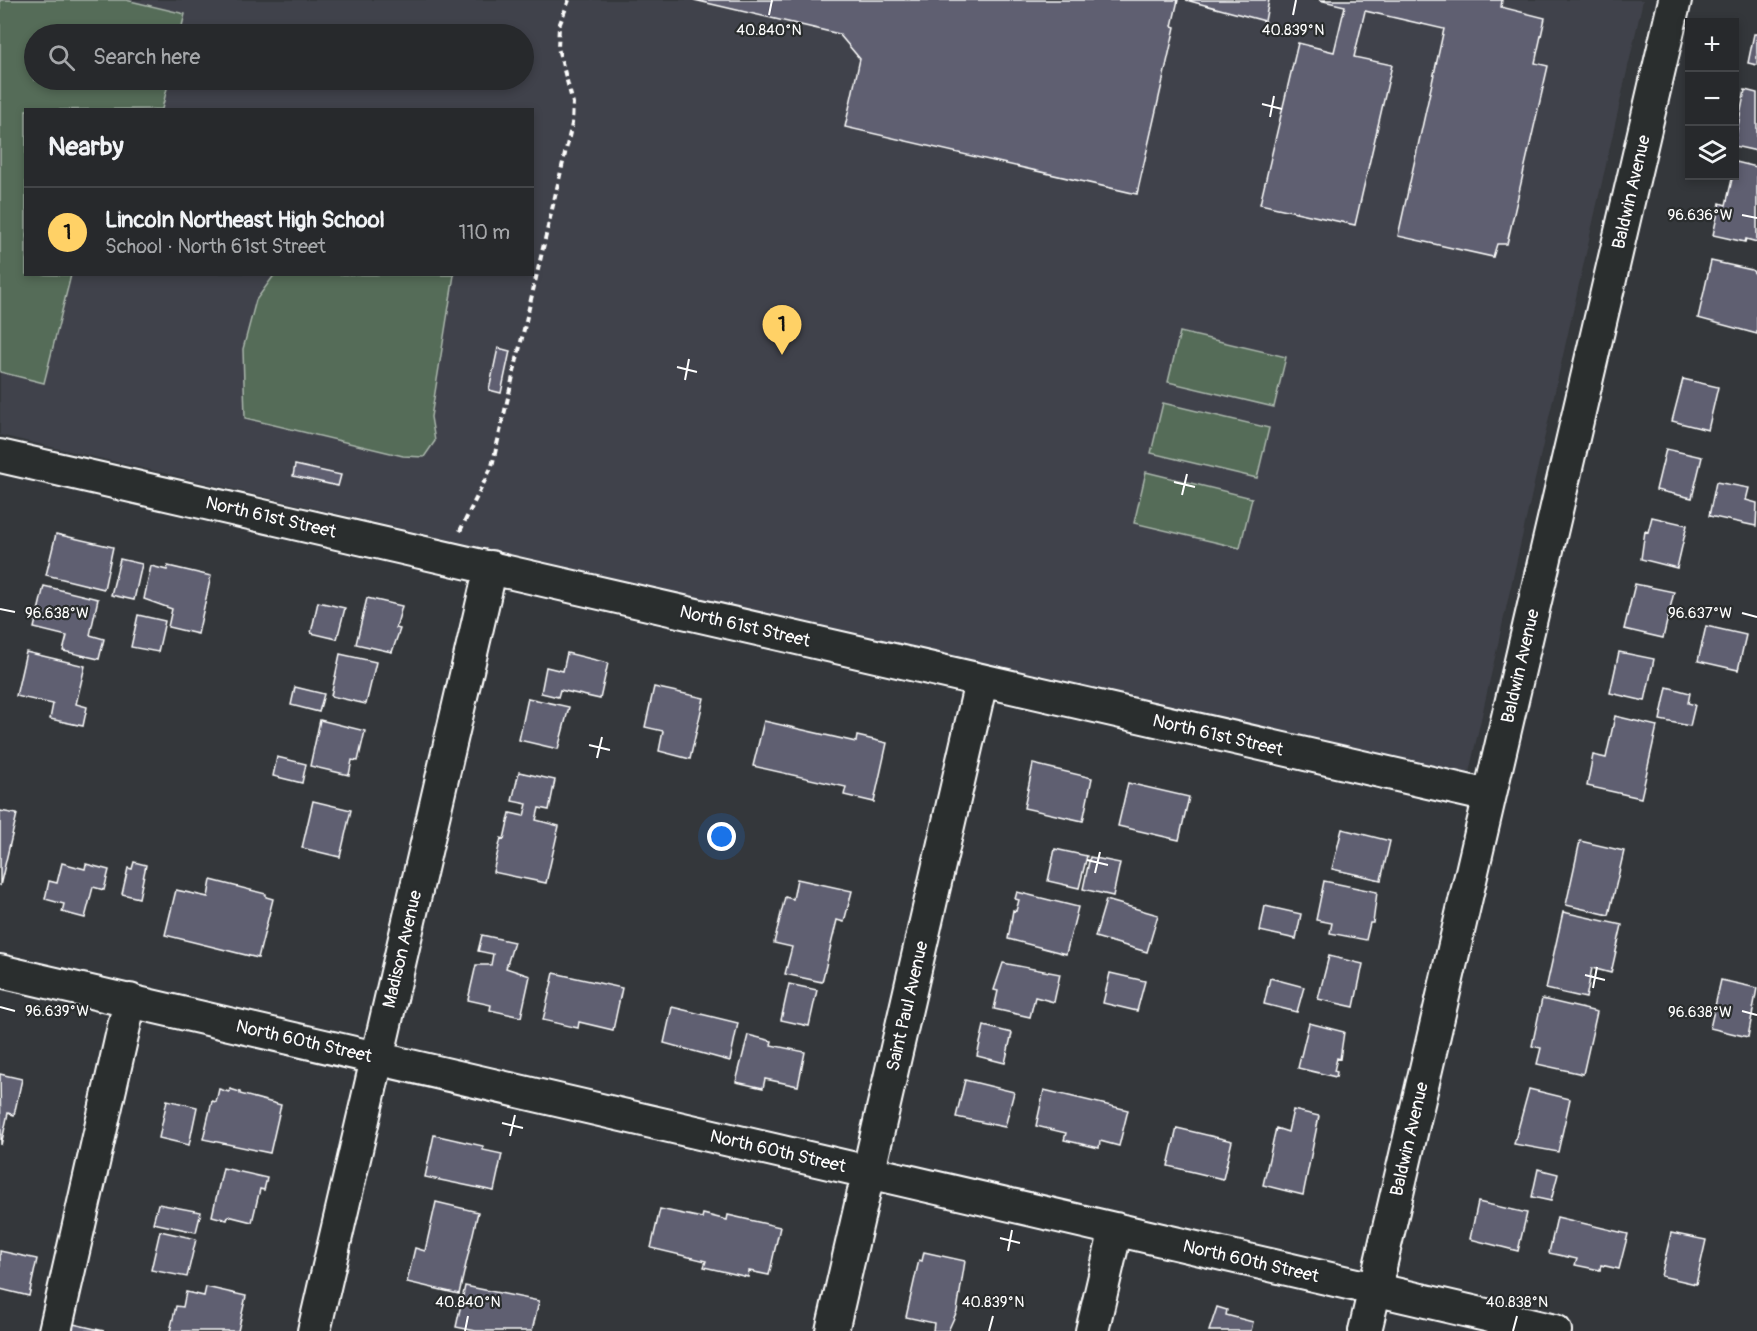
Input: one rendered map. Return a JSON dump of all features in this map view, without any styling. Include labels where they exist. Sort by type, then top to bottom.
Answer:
[{"type":"street","name":"Baldwin Avenue","points":[[1365,1331],[1675,0]]},
{"type":"street","name":"North 61st Street","points":[[0,456],[491,567],[981,682],[1489,796]]},
{"type":"street","name":"Madison Avenue","points":[[314,1331],[491,567]]},
{"type":"street","name":"Saint Paul Avenue","points":[[832,1331],[981,682]]},
{"type":"street","name":"North 60th Street","points":[[0,971],[1555,1331]]},
{"type":"street","points":[[55,1331],[130,1000]]},
{"type":"street","points":[[1092,1331],[1116,1229]]},
{"type":"path","points":[[459,538],[467,514],[492,466],[572,124],[573,104],[558,48],[559,26],[569,0]]},
{"type":"shaded area","points":[[0,0],[1643,0],[1468,777],[0,435]]},
{"type":"green space","points":[[0,0],[126,0],[185,14],[182,24],[24,24],[24,90],[167,90],[162,108],[24,108],[24,276],[71,276],[44,383],[0,372]]},
{"type":"green space","points":[[274,276],[454,276],[431,417],[435,441],[424,457],[403,456],[245,418],[243,349],[256,300]]},
{"type":"green space","points":[[1180,332],[1286,357],[1274,407],[1168,382]]},
{"type":"green space","points":[[1163,403],[1269,428],[1257,478],[1151,453]]},
{"type":"green space","points":[[1146,472],[1252,498],[1240,548],[1134,523]]},
{"type":"building","points":[[694,0],[1178,0],[1172,26],[1175,27],[1137,194],[845,127],[860,59],[839,34]]},
{"type":"building","points":[[1186,0],[1269,0],[1265,21]]},
{"type":"building","points":[[1319,0],[1502,0],[1501,7],[1545,18],[1535,63],[1548,66],[1507,244],[1497,244],[1493,257],[1398,236],[1444,29],[1365,11],[1354,57],[1392,65],[1355,225],[1260,204],[1298,43],[1334,52],[1345,6]]},
{"type":"building","points":[[1754,34],[1757,34],[1757,65],[1748,63]]},
{"type":"building","points":[[1745,90],[1757,93],[1757,151],[1739,147],[1739,121]]},
{"type":"building","points":[[1739,163],[1757,167],[1757,242],[1746,239],[1745,242],[1713,235],[1720,203],[1726,205],[1732,180],[1739,180]]},
{"type":"building","points":[[1711,261],[1752,270],[1757,276],[1757,334],[1698,318]]},
{"type":"building","points":[[498,348],[510,351],[501,393],[489,390]]},
{"type":"building","points":[[1683,379],[1718,387],[1708,430],[1672,421]]},
{"type":"building","points":[[1666,449],[1702,457],[1692,498],[1656,490]]},
{"type":"building","points":[[295,465],[341,475],[338,486],[293,476]]},
{"type":"building","points":[[1716,482],[1749,488],[1746,500],[1757,503],[1756,526],[1709,516]]},
{"type":"building","points":[[1652,517],[1687,525],[1677,568],[1641,559],[1645,531],[1648,532]]},
{"type":"building","points":[[56,534],[113,547],[104,589],[46,575]]},
{"type":"building","points":[[120,559],[142,564],[134,600],[111,595]]},
{"type":"building","points":[[151,566],[167,570],[168,566],[211,576],[198,634],[168,627],[172,609],[144,599]]},
{"type":"building","points":[[1635,584],[1674,592],[1663,638],[1624,629]]},
{"type":"building","points":[[44,586],[98,599],[90,635],[104,639],[99,659],[63,651],[67,636],[34,628]]},
{"type":"building","points":[[367,598],[402,606],[396,628],[400,629],[392,652],[356,644]]},
{"type":"building","points":[[318,602],[345,608],[337,639],[311,633]]},
{"type":"building","points":[[138,615],[165,621],[158,652],[131,647]]},
{"type":"building","points":[[1706,626],[1746,635],[1738,670],[1698,661]]},
{"type":"building","points":[[26,652],[85,666],[76,704],[87,707],[83,726],[50,719],[53,704],[16,696]]},
{"type":"building","points":[[1619,652],[1654,659],[1645,701],[1610,693]]},
{"type":"building","points":[[567,653],[608,663],[600,699],[560,690],[558,697],[541,693],[546,667],[563,671]]},
{"type":"building","points":[[340,654],[376,662],[366,704],[331,696]]},
{"type":"building","points":[[295,687],[324,694],[319,712],[291,705]]},
{"type":"building","points":[[654,687],[704,698],[690,759],[659,751],[663,731],[645,727]]},
{"type":"building","points":[[1667,687],[1690,693],[1688,703],[1695,705],[1690,726],[1660,720]]},
{"type":"building","points":[[528,698],[569,707],[558,749],[519,740]]},
{"type":"building","points":[[1615,716],[1657,726],[1641,798],[1587,786],[1593,755],[1606,758]]},
{"type":"building","points":[[320,720],[365,731],[358,761],[352,760],[349,775],[310,766]]},
{"type":"building","points":[[764,721],[856,742],[857,736],[887,743],[874,802],[844,795],[846,787],[753,766]]},
{"type":"building","points":[[277,757],[306,764],[302,783],[273,776]]},
{"type":"building","points":[[1033,764],[1092,778],[1083,821],[1024,808]]},
{"type":"building","points":[[519,772],[555,780],[549,810],[539,808],[536,820],[559,826],[546,883],[493,872],[510,813],[524,816],[527,804],[512,801]]},
{"type":"building","points":[[1128,783],[1189,797],[1179,840],[1118,826]]},
{"type":"building","points":[[313,801],[351,810],[340,857],[302,848]]},
{"type":"building","points":[[0,811],[17,814],[0,886]]},
{"type":"building","points":[[1342,829],[1390,841],[1381,880],[1332,869]]},
{"type":"building","points":[[1580,841],[1624,851],[1609,915],[1566,905]]},
{"type":"building","points":[[1055,849],[1087,856],[1079,888],[1048,881]]},
{"type":"building","points":[[1090,857],[1120,863],[1113,896],[1083,889]]},
{"type":"building","points":[[134,862],[146,865],[139,898],[122,894],[128,868],[132,869]]},
{"type":"building","points":[[62,863],[85,869],[86,864],[109,870],[104,890],[93,887],[85,918],[62,912],[64,904],[45,899],[49,881],[57,883]]},
{"type":"building","points":[[797,879],[852,891],[844,922],[837,920],[822,982],[785,974],[792,947],[774,943],[785,897],[793,899]]},
{"type":"building","points":[[211,880],[266,894],[266,897],[273,899],[258,958],[165,935],[176,890],[208,897]]},
{"type":"building","points":[[1324,881],[1377,892],[1373,923],[1370,923],[1366,940],[1330,933],[1332,923],[1316,920]]},
{"type":"building","points":[[1017,892],[1078,907],[1066,954],[1008,939],[1013,910],[1016,911],[1019,900],[1015,899]]},
{"type":"building","points":[[1106,900],[1158,915],[1147,952],[1095,937]]},
{"type":"building","points":[[1265,906],[1301,914],[1296,939],[1260,931]]},
{"type":"building","points":[[1563,912],[1622,925],[1611,973],[1592,968],[1586,998],[1546,989]]},
{"type":"building","points":[[482,935],[514,942],[506,968],[530,976],[521,1017],[490,1010],[491,1005],[468,1000],[476,965],[491,965],[493,954],[478,951]]},
{"type":"building","points":[[1329,956],[1363,964],[1354,1007],[1318,999]]},
{"type":"building","points":[[1003,963],[1060,974],[1054,1002],[1035,997],[1030,1017],[994,1009],[998,991],[994,990]]},
{"type":"building","points":[[554,973],[622,988],[613,1030],[579,1022],[578,1028],[543,1020]]},
{"type":"building","points":[[1110,973],[1145,981],[1137,1011],[1103,1003]]},
{"type":"building","points":[[1270,978],[1304,987],[1297,1012],[1264,1004]]},
{"type":"building","points":[[1721,980],[1757,988],[1748,1037],[1710,1028]]},
{"type":"building","points":[[789,984],[817,990],[809,1026],[781,1020]]},
{"type":"building","points":[[1542,999],[1597,1012],[1583,1074],[1537,1064],[1541,1048],[1532,1046]]},
{"type":"building","points":[[672,1007],[738,1023],[730,1061],[664,1043]]},
{"type":"building","points":[[1309,1023],[1344,1032],[1340,1059],[1337,1058],[1334,1071],[1337,1072],[1336,1077],[1298,1068]]},
{"type":"building","points":[[984,1026],[1012,1033],[1005,1063],[977,1056]]},
{"type":"building","points":[[748,1035],[772,1041],[771,1045],[805,1052],[798,1086],[765,1079],[763,1088],[736,1082]]},
{"type":"building","points":[[0,1074],[22,1079],[14,1115],[8,1113],[1,1145]]},
{"type":"building","points":[[965,1080],[1014,1092],[1005,1127],[956,1117]]},
{"type":"building","points":[[219,1089],[229,1092],[230,1089],[281,1105],[270,1153],[203,1139],[212,1101],[216,1102]]},
{"type":"building","points":[[1529,1089],[1570,1099],[1558,1152],[1514,1144]]},
{"type":"building","points":[[1044,1090],[1128,1110],[1119,1146],[1100,1141],[1099,1148],[1064,1140],[1066,1133],[1036,1126]]},
{"type":"building","points":[[167,1100],[197,1107],[189,1145],[159,1138]]},
{"type":"building","points":[[1293,1110],[1319,1116],[1303,1195],[1263,1185],[1276,1128],[1288,1132]]},
{"type":"building","points":[[1177,1128],[1232,1141],[1223,1179],[1168,1166]]},
{"type":"building","points":[[434,1135],[483,1146],[483,1150],[502,1154],[494,1191],[425,1177]]},
{"type":"building","points":[[223,1168],[267,1178],[264,1190],[260,1189],[252,1222],[228,1216],[227,1220],[212,1216]]},
{"type":"building","points":[[1538,1169],[1558,1174],[1551,1201],[1532,1197]]},
{"type":"building","points":[[436,1202],[478,1212],[459,1294],[407,1282],[415,1248],[425,1251]]},
{"type":"building","points":[[1478,1202],[1527,1213],[1518,1251],[1470,1239]]},
{"type":"building","points":[[158,1204],[201,1212],[196,1232],[153,1223]]},
{"type":"building","points":[[660,1209],[702,1218],[703,1214],[727,1220],[728,1215],[780,1227],[769,1275],[749,1271],[748,1277],[704,1267],[706,1261],[651,1248]]},
{"type":"building","points":[[1557,1217],[1628,1234],[1619,1269],[1601,1265],[1600,1270],[1575,1265],[1577,1259],[1549,1253]]},
{"type":"building","points":[[160,1231],[196,1239],[187,1277],[151,1270]]},
{"type":"building","points":[[1671,1233],[1706,1240],[1696,1284],[1661,1276]]},
{"type":"building","points":[[0,1251],[37,1259],[29,1296],[0,1289]]},
{"type":"building","points":[[924,1252],[965,1261],[957,1311],[948,1331],[933,1331],[934,1323],[906,1317],[919,1260],[922,1261]]},
{"type":"building","points":[[465,1286],[539,1301],[532,1331],[476,1331],[456,1327]]},
{"type":"building","points":[[206,1287],[246,1296],[238,1331],[170,1331],[176,1306],[183,1307],[186,1292],[204,1296]]},
{"type":"building","points":[[1217,1307],[1227,1310],[1226,1315],[1253,1322],[1251,1331],[1209,1331]]},
{"type":"building","points":[[69,1323],[104,1331],[68,1331]]},
{"type":"place","name":"Lincoln Northeast High School","points":[[782,355]]}]
